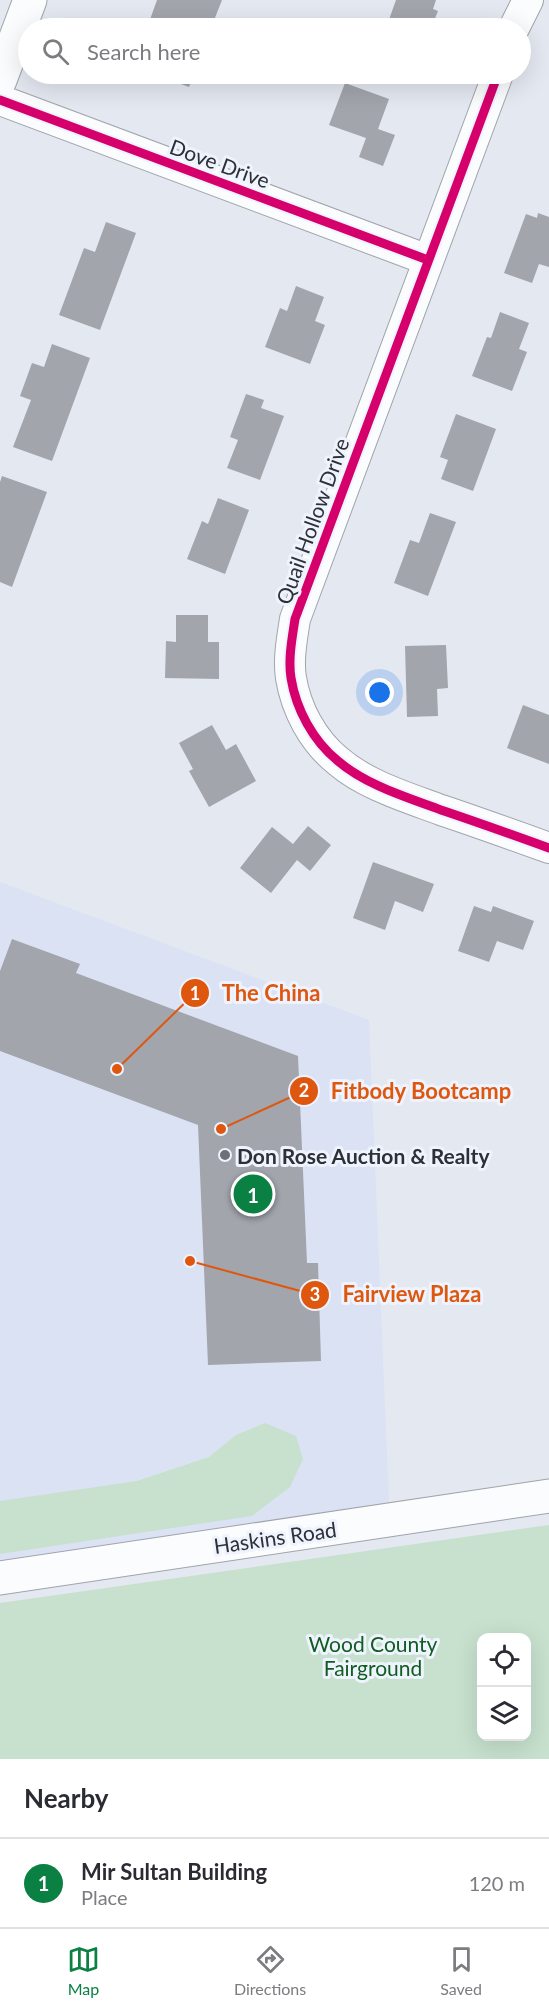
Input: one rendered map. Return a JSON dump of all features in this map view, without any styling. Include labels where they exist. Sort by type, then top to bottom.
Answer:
[{"type":"main road","points":[[23,18],[30,0]]},
{"type":"main road","points":[[0,80],[18,32]]},
{"type":"main road","name":"Haskins Road","points":[[0,1578],[549,1496]]},
{"type":"street","points":[[519,18],[528,0]]},
{"type":"street","name":"Quail Hollow Drive","points":[[494,84],[295,619],[290,655],[291,678],[297,702],[311,730],[337,760],[356,774],[412,799],[549,848]]},
{"type":"street","name":"Dove Drive","points":[[0,100],[428,260]]},
{"type":"shaded area","points":[[0,882],[369,1020],[389,1502],[0,1562]]},
{"type":"green space","points":[[265,1423],[296,1436],[303,1459],[290,1487],[252,1516],[0,1554],[0,1501],[137,1481],[209,1457],[236,1435]]},
{"type":"green space","name":"Wood County Fairground","points":[[549,1525],[549,1759],[0,1759],[0,1603]]},
{"type":"building","points":[[157,0],[222,0],[215,18],[151,18]]},
{"type":"building","points":[[396,0],[436,0],[433,9],[438,11],[435,18],[390,18]]},
{"type":"building","points":[[345,84],[389,99],[378,129],[395,135],[383,166],[359,157],[366,138],[329,125]]},
{"type":"building","points":[[538,213],[549,217],[549,267],[539,264],[532,283],[504,273],[526,214],[537,218]]},
{"type":"building","points":[[106,222],[136,233],[100,330],[59,315],[84,248],[95,252]]},
{"type":"building","points":[[296,286],[324,297],[315,321],[325,325],[310,364],[265,347],[280,308],[287,311]]},
{"type":"building","points":[[500,312],[529,323],[519,349],[527,352],[512,391],[472,376],[487,337],[491,338]]},
{"type":"building","points":[[52,344],[90,358],[52,461],[13,447],[31,400],[20,396],[32,363],[44,367]]},
{"type":"building","points":[[246,394],[264,400],[261,408],[284,416],[260,480],[227,468],[238,440],[230,437]]},
{"type":"building","points":[[456,414],[496,429],[473,491],[441,479],[448,460],[440,457]]},
{"type":"building","points":[[2,476],[47,492],[12,587],[0,582],[0,482]]},
{"type":"building","points":[[218,498],[249,510],[225,574],[187,559],[202,521],[208,524]]},
{"type":"building","points":[[430,513],[456,522],[428,596],[394,583],[410,540],[419,543]]},
{"type":"building","points":[[176,615],[208,615],[208,642],[219,642],[219,679],[165,678],[166,641],[176,642]]},
{"type":"building","points":[[446,645],[448,688],[437,689],[438,716],[407,717],[405,646]]},
{"type":"building","points":[[523,705],[549,715],[549,764],[507,748]]},
{"type":"building","points":[[212,725],[226,750],[236,744],[256,781],[209,807],[189,771],[193,769],[179,743]]},
{"type":"building","points":[[308,826],[331,845],[310,871],[297,860],[271,893],[240,868],[272,827],[293,844]]},
{"type":"building","points":[[373,862],[434,884],[423,912],[395,901],[385,930],[353,918]]},
{"type":"building","points":[[474,906],[491,912],[493,906],[534,921],[523,950],[497,941],[489,962],[458,951]]},
{"type":"building","points":[[12,939],[80,964],[76,973],[298,1056],[307,1263],[318,1263],[321,1361],[208,1365],[198,1125],[0,1051],[0,971]]},
{"type":"cycle path","points":[[494,84],[295,619],[290,671],[293,690],[301,713],[313,734],[329,753],[349,769],[374,784],[400,795],[549,848]]},
{"type":"cycle path","points":[[0,100],[428,260]]},
{"type":"place","name":"The China","points":[[117,1069]]},
{"type":"place","name":"Fitbody Bootcamp","points":[[221,1129]]},
{"type":"place","name":"Don Rose Auction & Realty","points":[[225,1155]]},
{"type":"place","name":"Mir Sultan Building","points":[[253,1194]]},
{"type":"place","name":"Fairview Plaza","points":[[190,1261]]}]
